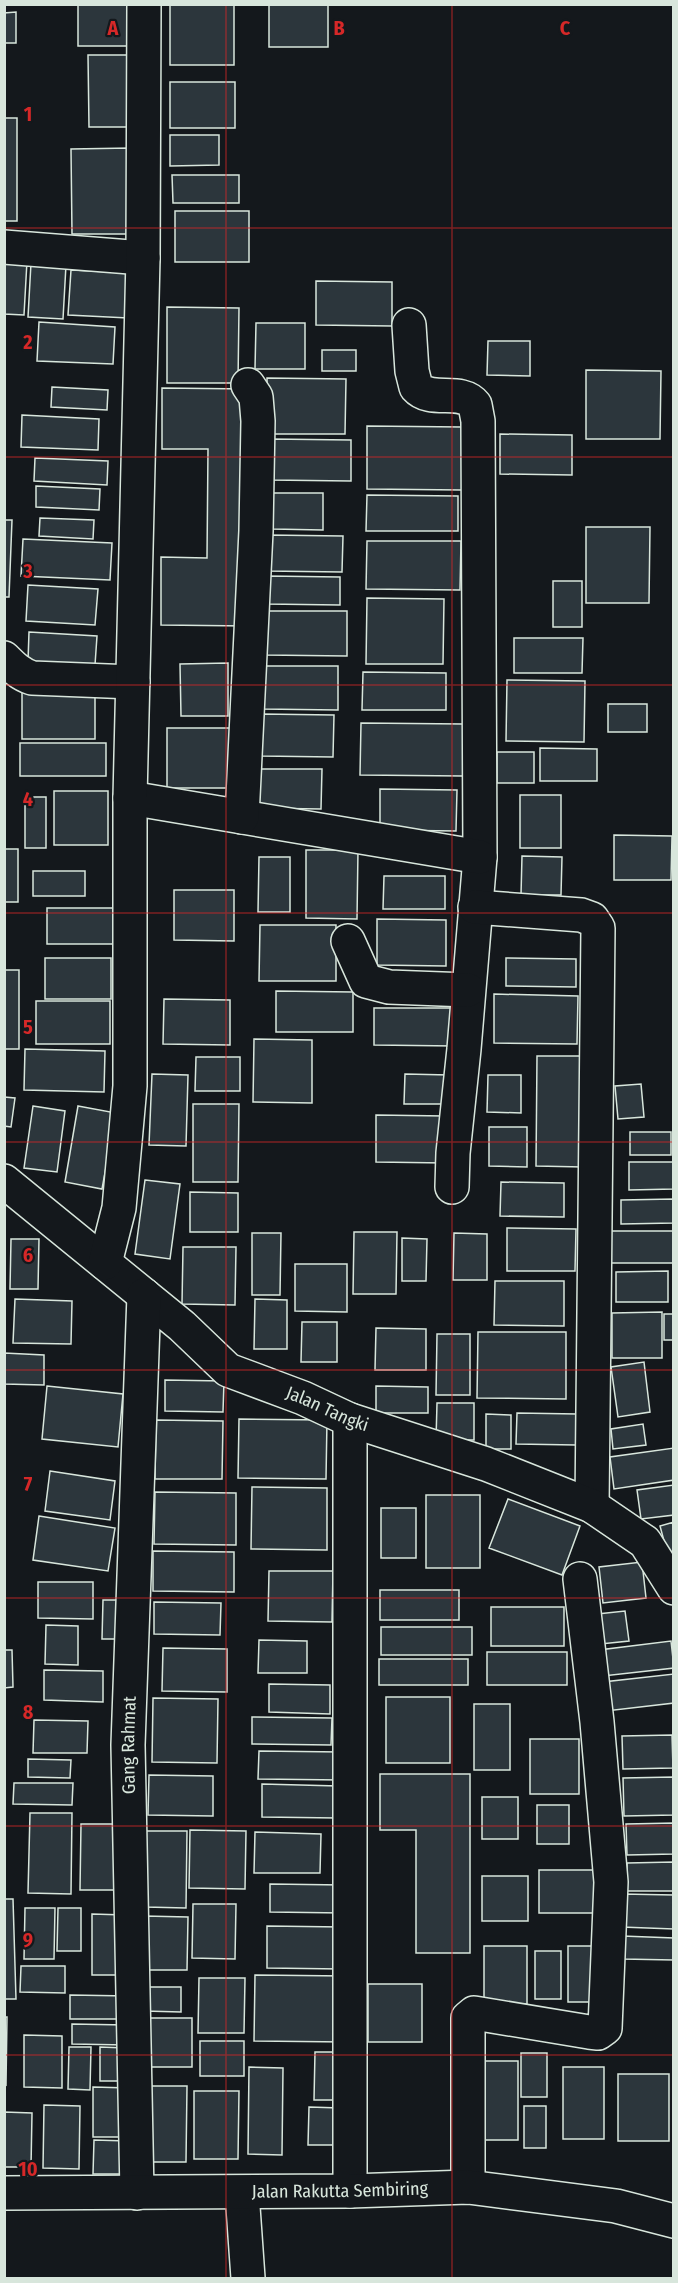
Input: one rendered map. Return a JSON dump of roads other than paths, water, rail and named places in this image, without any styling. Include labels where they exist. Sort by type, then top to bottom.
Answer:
[{"type":"street","points":[[105,1263],[119,1208],[130,1086],[130,798],[143,258],[144,4]]},
{"type":"street","points":[[4,247],[143,258]]},
{"type":"street","points":[[409,325],[412,371],[416,387],[426,393],[467,398],[473,401],[477,409],[480,857],[453,1153],[452,1186]]},
{"type":"street","points":[[242,817],[256,531],[258,421],[256,396],[248,384]]},
{"type":"street","points":[[4,658],[23,675],[32,678],[133,682]]},
{"type":"street","points":[[130,798],[480,857]]},
{"type":"street","points":[[475,907],[581,915],[592,919],[598,928],[592,1506]]},
{"type":"street","points":[[348,941],[366,981],[389,987],[468,990]]},
{"type":"street","name":"Jalan Tangki","points":[[5,1185],[182,1326],[228,1370],[303,1398],[350,1420],[486,1464],[592,1506],[645,1542],[674,1588]]},
{"type":"street","name":"Gang Rahmat","points":[[137,2193],[128,1745],[144,1295]]},
{"type":"street","points":[[350,1420],[350,2192]]},
{"type":"street","points":[[468,2187],[468,2018],[474,2013],[598,2033],[605,2028],[611,1882],[597,1722],[580,1579]]},
{"type":"street","name":"Jalan Rakutta Sembiring","points":[[4,2193],[350,2192],[468,2187],[616,2206],[674,2221]]},
{"type":"street","points":[[242,2193],[248,2278]]}]
